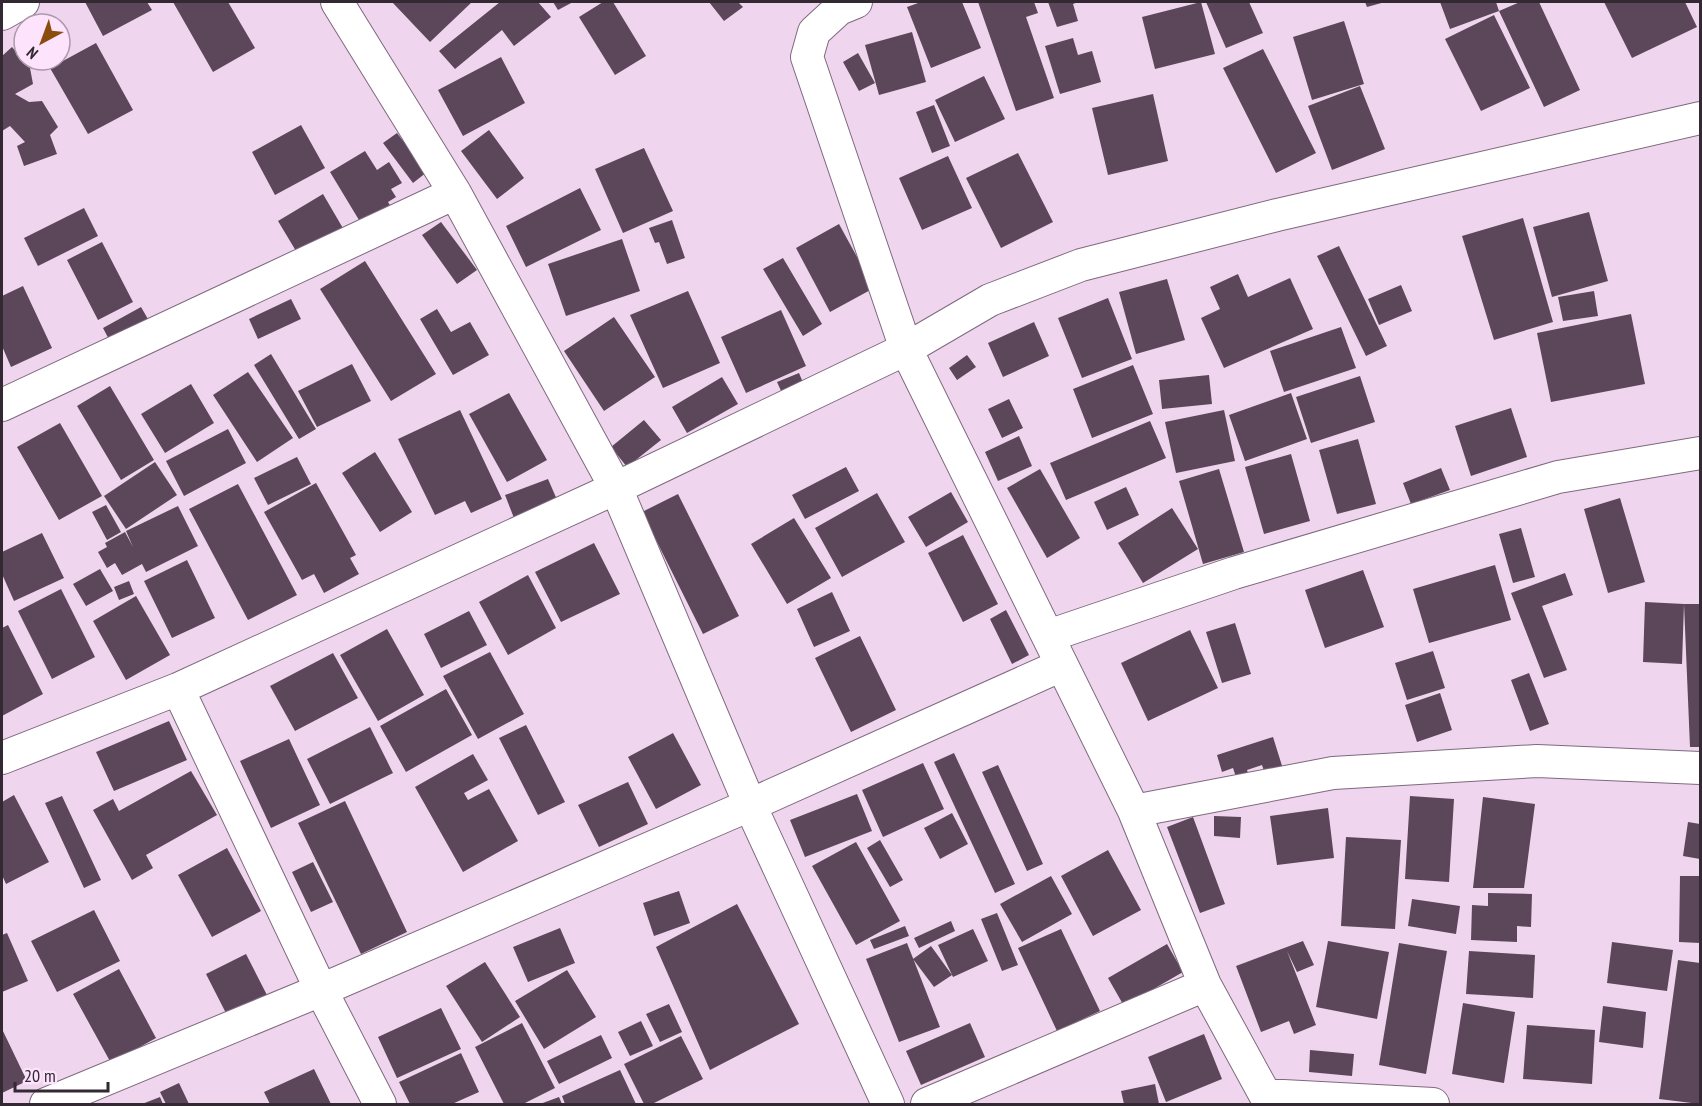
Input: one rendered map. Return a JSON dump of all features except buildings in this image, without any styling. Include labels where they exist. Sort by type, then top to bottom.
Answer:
[{"type":"street","points":[[2,14],[23,2]]},
{"type":"street","points":[[338,2],[455,194],[616,488],[750,805],[888,1104]]},
{"type":"street","points":[[856,2],[839,9],[814,32],[807,57],[906,349],[1134,811],[1205,985],[1268,1100],[1433,1104]]},
{"type":"street","points":[[2,758],[178,689],[616,488],[906,349],[990,300],[1082,265],[1277,215],[1701,117]]},
{"type":"street","points":[[2,405],[455,194]]},
{"type":"street","points":[[1048,636],[1234,573],[1558,477],[1701,453]]},
{"type":"street","points":[[46,1104],[321,990],[750,805],[1062,664]]},
{"type":"street","points":[[178,689],[321,990],[380,1104]]},
{"type":"street","points":[[1134,811],[1333,773],[1537,761],[1701,768]]},
{"type":"street","points":[[927,1104],[1205,985]]}]
